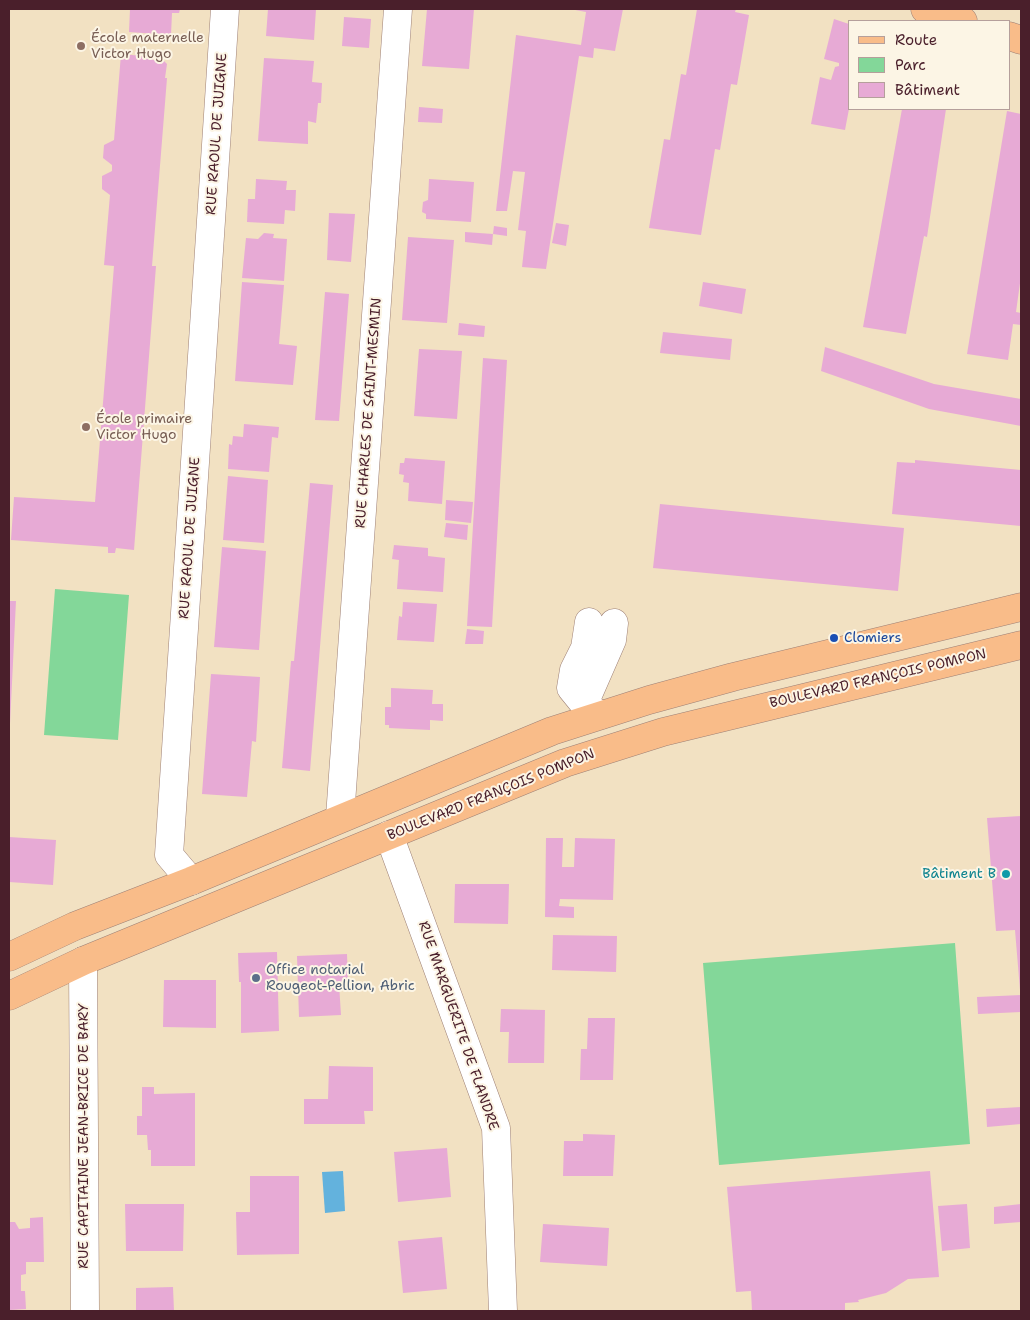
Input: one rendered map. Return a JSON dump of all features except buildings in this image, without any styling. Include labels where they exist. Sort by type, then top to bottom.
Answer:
[{"type":"main road","points":[[925,9],[960,20]]},
{"type":"main road","points":[[9,957],[75,926],[191,881],[340,817],[552,731],[592,709],[1021,607]]},
{"type":"main road","name":"BOULEVARD FRANÇOIS POMPON","points":[[9,996],[83,961],[565,763],[663,732],[1021,645]]},
{"type":"street","name":"RUE RAOUL DE JUIGNE","points":[[191,881],[169,855],[225,9]]},
{"type":"street","name":"RUE CHARLES DE SAINT-MESMIN","points":[[340,817],[398,9]]},
{"type":"street","points":[[592,709],[612,640],[601,623]]},
{"type":"street","name":"RUE MARGUERITE DE FLANDRE","points":[[389,835],[496,1128],[503,1311]]},
{"type":"street","name":"RUE CAPITAINE JEAN-BRICE DE BARY","points":[[83,961],[85,1311]]},
{"type":"green space","points":[[55,589],[129,595],[118,740],[44,735]]},
{"type":"green space","points":[[955,943],[970,1144],[719,1165],[703,963]]},
{"type":"water","points":[[343,1171],[345,1211],[325,1213],[322,1172]]},
{"type":"place","name":"École maternelle Victor Hugo","points":[[81,46]]},
{"type":"place","name":"École primaire Victor Hugo","points":[[86,427]]},
{"type":"place","name":"Clomiers","points":[[834,638]]},
{"type":"place","name":"Bâtiment B","points":[[1006,874]]},
{"type":"place","name":"Office notarial Rougeot-Pellion, Abric","points":[[256,978]]}]
